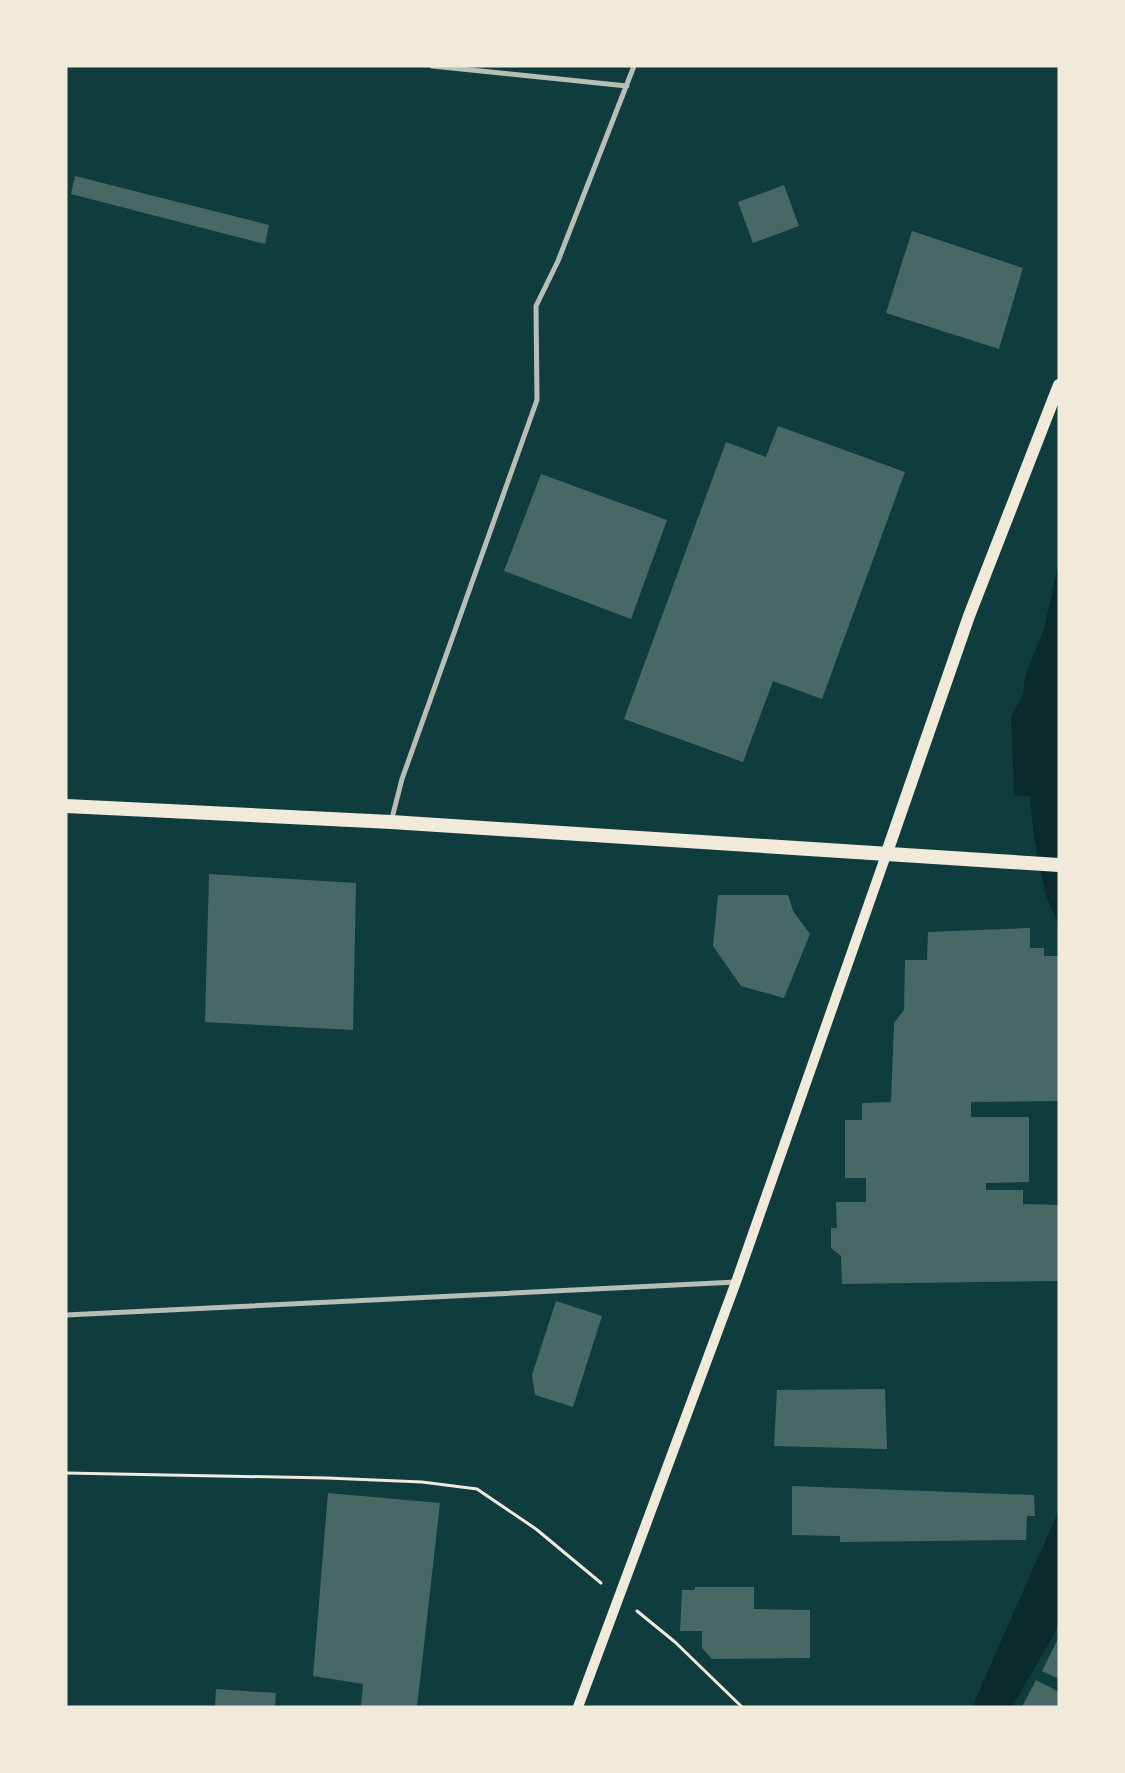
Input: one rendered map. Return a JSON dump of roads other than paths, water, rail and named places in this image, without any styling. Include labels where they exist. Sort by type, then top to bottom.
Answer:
[{"type":"highway","points":[[66,806],[391,822],[1059,865]]},
{"type":"main road","points":[[578,1707],[736,1282],[969,616],[1059,385]]},
{"type":"street","points":[[432,66],[627,86]]},
{"type":"street","points":[[391,822],[402,778],[537,400],[536,306],[558,261],[634,66]]},
{"type":"street","points":[[66,1315],[736,1282]]},
{"type":"water","points":[[1059,562],[1059,926],[1045,893],[1034,838],[1030,797],[1014,795],[1011,717],[1023,694],[1025,677],[1044,629]]},
{"type":"water","points":[[1059,1510],[1059,1622],[1052,1638],[1012,1707],[972,1707]]}]
